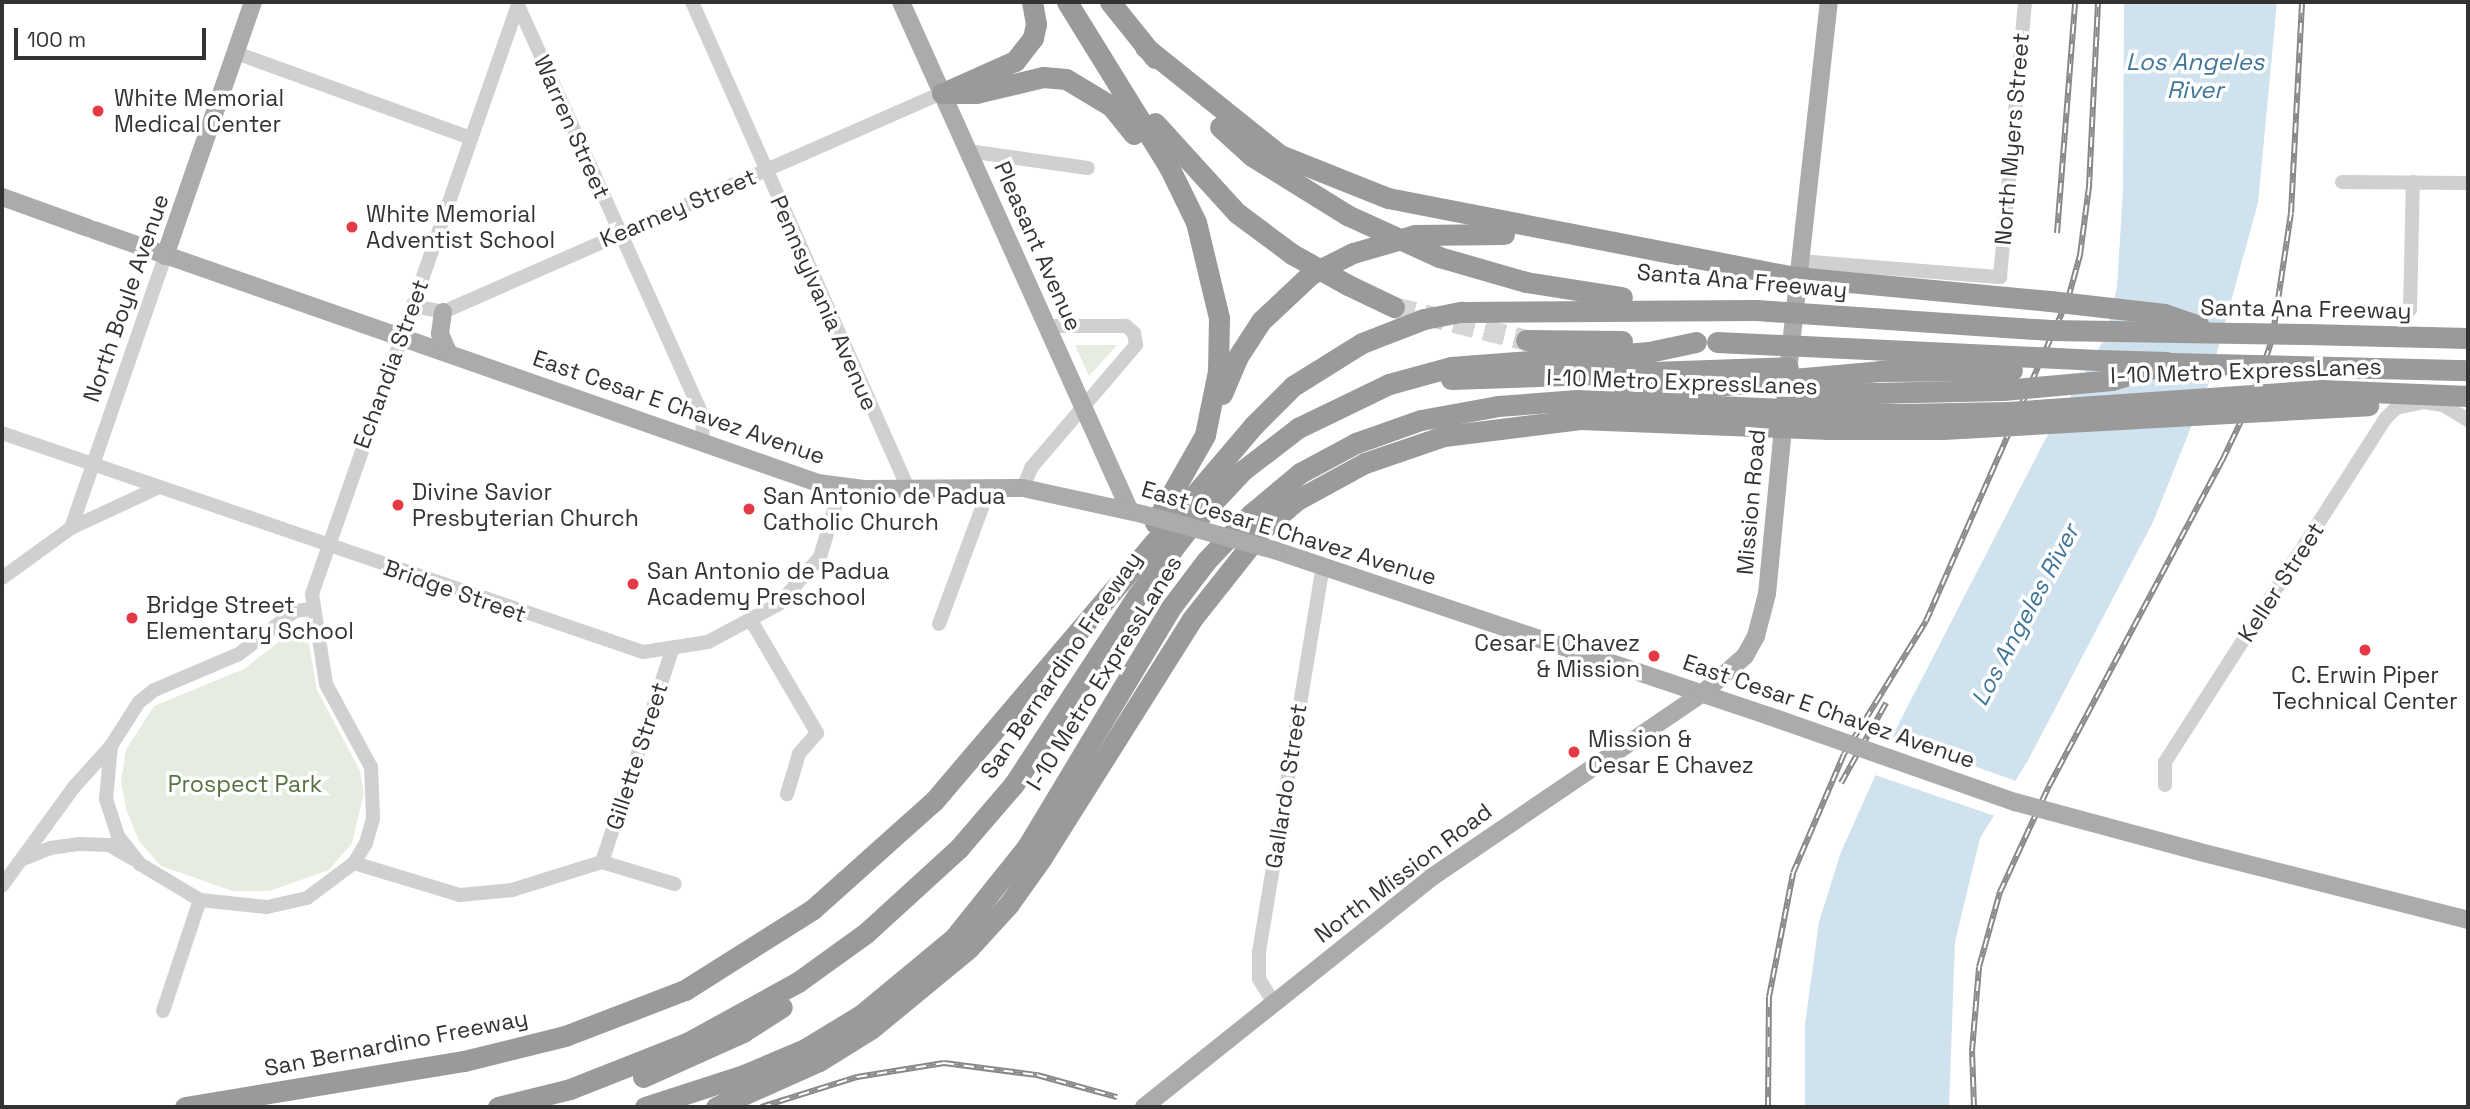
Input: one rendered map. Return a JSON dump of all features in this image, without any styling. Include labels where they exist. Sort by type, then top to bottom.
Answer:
[{"type":"highway","points":[[942,93],[1015,61],[1033,38],[1036,24],[1032,2]]},
{"type":"highway","points":[[1067,2],[1169,167],[1196,222],[1219,318],[1218,370],[1205,435]]},
{"type":"highway","points":[[1081,2],[1157,127],[1237,213],[1292,254],[1394,307]]},
{"type":"highway","name":"Santa Ana Freeway","points":[[1110,2],[1145,47],[1205,115],[1252,156],[1347,215],[1438,257],[1526,282],[1600,296],[1732,303],[1756,310],[2050,330],[2468,338]]},
{"type":"highway","points":[[1145,47],[1280,155],[1334,180],[1388,198],[1669,255]]},
{"type":"highway","points":[[942,93],[976,93],[1043,77],[1083,86],[1124,120],[1196,222]]},
{"type":"highway","points":[[1090,617],[1178,488],[1205,435],[1237,358],[1261,321],[1311,274],[1353,253],[1415,235],[1480,231],[1798,269],[2164,314],[2217,333]]},
{"type":"highway","points":[[1090,617],[1254,425],[1293,386],[1362,343],[1424,319],[1461,312],[1756,310]]},
{"type":"highway","points":[[1527,340],[1717,342],[2171,363],[2468,370]]},
{"type":"highway","name":"San Bernardino Freeway","points":[[498,1107],[611,1075],[724,1024],[833,958],[929,878],[1014,784],[1156,570],[1215,498],[1271,447],[1356,397],[1451,367],[1649,352],[1696,342]]},
{"type":"highway","points":[[1578,410],[1721,382],[1880,371],[2012,370],[2099,360]]},
{"type":"highway","points":[[1786,395],[2003,390],[2112,380],[2171,363]]},
{"type":"highway","points":[[1356,397],[1469,377],[1521,380],[1788,367]]},
{"type":"highway","name":"I-10 Metro ExpressLanes","points":[[716,1107],[765,1088],[861,1035],[969,948],[1009,904],[1041,859],[1192,620],[1265,527],[1297,500],[1365,463],[1431,440],[1578,410],[1902,414],[2008,412],[2322,390],[2468,396]]},
{"type":"highway","name":"I-10 Metro ExpressLanes","points":[[645,1107],[744,1075],[804,1049],[861,1015],[954,938],[1027,847],[1172,606],[1206,561],[1251,514],[1300,473],[1356,443],[1421,420],[1498,406],[1917,429],[2316,405],[2468,410]]},
{"type":"highway","name":"San Bernardino Freeway","points":[[185,1107],[464,1061],[565,1036],[685,990],[813,909],[934,800],[1090,617]]},
{"type":"highway","points":[[547,1107],[686,1061],[743,1032],[865,948],[929,878]]},
{"type":"main road","name":"North Boyle Avenue","points":[[165,256],[253,2]]},
{"type":"main road","name":"Pleasant Avenue","points":[[901,2],[1083,408],[1136,513]]},
{"type":"main road","name":"Mission Road","points":[[1703,693],[1745,656],[1763,618],[1798,269],[1829,2]]},
{"type":"main road","name":"East Cesar E Chavez Avenue","points":[[2,197],[702,441],[793,476],[841,487],[1023,488],[1136,513],[1323,566],[1703,693],[2028,806],[2468,920]]},
{"type":"main road","points":[[443,312],[440,334],[448,352]]},
{"type":"main road","name":"North Mission Road","points":[[1144,1107],[1432,877],[1703,693]]},
{"type":"street","name":"Pennsylvania Avenue","points":[[692,2],[908,488]]},
{"type":"street","name":"North Myers Street","points":[[1798,269],[2000,277],[2025,2]]},
{"type":"street","name":"Echandia Street","points":[[313,609],[295,611],[239,654],[154,690],[139,702],[111,746],[106,799],[118,836],[140,864],[200,900],[243,907],[289,903],[325,889],[354,863],[373,818],[371,767],[326,684],[312,594],[325,547],[402,337],[518,4]]},
{"type":"street","name":"Warren Street","points":[[518,4],[703,415],[702,441]]},
{"type":"street","points":[[236,53],[471,138]]},
{"type":"street","name":"Kearney Street","points":[[443,312],[942,93]]},
{"type":"street","points":[[968,151],[1088,168]]},
{"type":"street","points":[[2342,182],[2468,183]]},
{"type":"street","points":[[2410,310],[2413,182]]},
{"type":"street","name":"North Boyle Avenue","points":[[71,528],[95,467],[165,256]]},
{"type":"street","points":[[413,306],[443,312]]},
{"type":"street","points":[[1023,488],[1031,468],[1136,345],[1134,333],[1126,326],[1047,326]]},
{"type":"street","name":"Keller Street","points":[[2165,785],[2165,762],[2386,418],[2396,408],[2424,402],[2443,405],[2468,420]]},
{"type":"street","name":"Bridge Street","points":[[2,433],[626,650],[672,650],[708,642],[752,622],[779,604],[820,557],[841,487]]},
{"type":"street","points":[[939,624],[990,486]]},
{"type":"street","points":[[2,578],[71,528],[157,488]]},
{"type":"street","name":"Gallardo Street","points":[[1274,1003],[1259,979],[1259,952],[1323,566]]},
{"type":"street","points":[[752,622],[817,733],[799,754],[787,794]]},
{"type":"street","name":"Gillette Street","points":[[602,862],[672,650]]},
{"type":"street","points":[[2,886],[74,787],[111,746]]},
{"type":"street","points":[[22,859],[50,848],[80,844],[109,845],[140,864]]},
{"type":"street","points":[[354,863],[419,886],[460,895],[512,890],[602,862],[675,884]]},
{"type":"street","points":[[163,1011],[200,900]]},
{"type":"green space","points":[[1075,345],[1117,345],[1089,376]]},
{"type":"green space","name":"Prospect Park","points":[[305,622],[317,690],[360,771],[364,793],[352,843],[329,870],[269,891],[233,891],[161,866],[139,841],[126,809],[121,781],[126,750],[154,706],[244,669]]},
{"type":"water","name":"Los Angeles River","points":[[2124,2],[2277,2],[2258,203],[2208,385],[2153,522],[2027,762],[1980,838],[1955,942],[1949,1107],[1805,1107],[1805,1024],[1819,922],[1841,852],[1898,725],[2045,440],[2105,338],[2117,287],[2123,190]]},
{"type":"pier","points":[[1889,736],[2019,782],[1998,817],[1872,774]]},
{"type":"tunnel","points":[[1394,307],[1526,340]]},
{"type":"railway","points":[[2057,233],[2075,2]]},
{"type":"railway","points":[[1768,1107],[1769,997],[1793,873],[1844,754],[1926,621],[2068,299],[2080,255],[2089,187],[2098,2]]},
{"type":"railway","points":[[1974,1107],[1972,1051],[1979,967],[2000,892],[2049,786],[2222,461],[2252,398],[2272,340],[2291,213],[2302,2]]},
{"type":"railway","points":[[1841,783],[1886,703]]},
{"type":"railway","points":[[761,1107],[857,1077],[944,1063],[1037,1075],[1117,1097]]},
{"type":"place","name":"White Memorial Medical Center","points":[[98,111]]},
{"type":"place","name":"White Memorial Adventist School","points":[[352,227]]},
{"type":"place","name":"Divine Savior Presbyterian Church","points":[[398,505]]},
{"type":"place","name":"San Antonio de Padua Catholic Church","points":[[749,509]]},
{"type":"place","name":"San Antonio de Padua Academy Preschool","points":[[633,584]]},
{"type":"place","name":"Bridge Street Elementary School","points":[[132,618]]},
{"type":"place","name":"C. Erwin Piper Technical Center","points":[[2365,650]]},
{"type":"place","name":"Cesar E Chavez & Mission","points":[[1654,656]]},
{"type":"place","name":"Mission & Cesar E Chavez","points":[[1574,752]]}]
